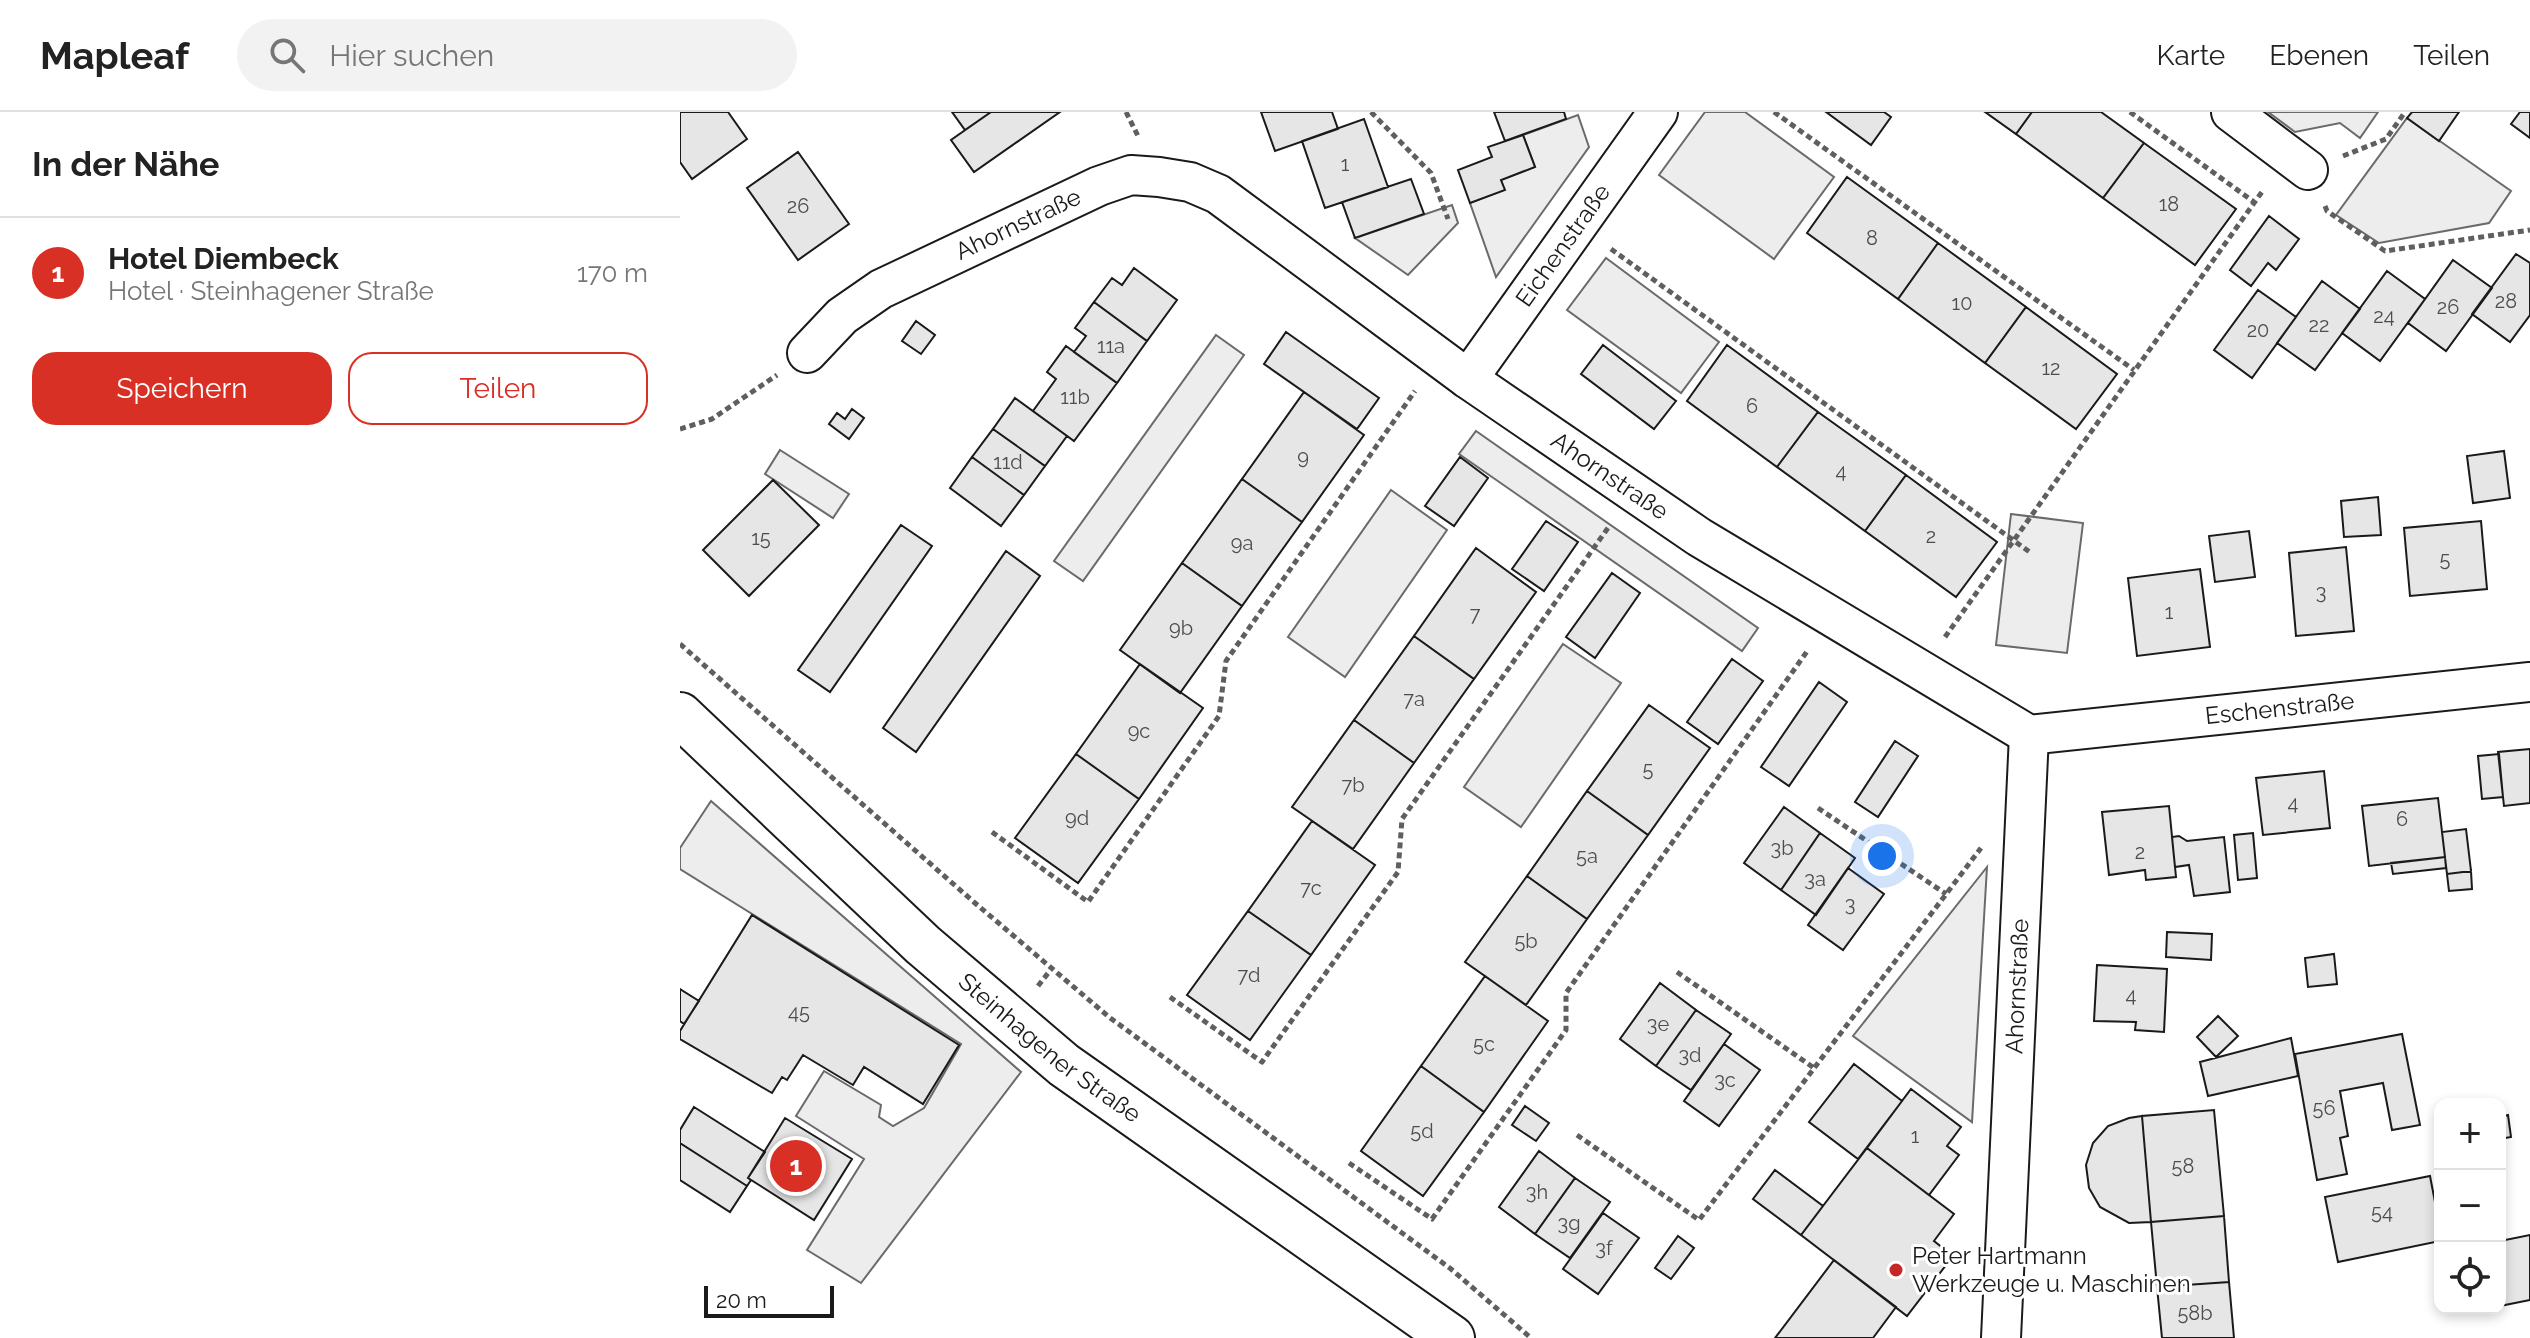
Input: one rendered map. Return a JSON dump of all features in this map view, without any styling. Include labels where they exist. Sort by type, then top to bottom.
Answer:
[{"type":"main road","name":"Steinhagener Straße","points":[[680,715],[923,945],[1064,1065],[1452,1338]]},
{"type":"street","name":"Eichenstraße","points":[[1453,368],[1577,225],[1658,112]]},
{"type":"street","points":[[2231,112],[2298,163]]},
{"type":"street","name":"Ahornstraße","points":[[807,353],[842,316],[881,289],[1099,186],[1131,175],[1190,182],[1218,194],[1453,368],[1699,537],[2029,735],[2001,1338]]},
{"type":"street","name":"Eschenstraße","points":[[2029,735],[2530,682]]},
{"type":"path","points":[[1371,112],[1431,173],[1448,219]]},
{"type":"path","points":[[1774,112],[2134,370]]},
{"type":"path","points":[[2130,112],[2254,202]]},
{"type":"path","points":[[1921,670],[2254,202],[2298,163],[2386,139],[2405,112]]},
{"type":"path","points":[[2298,163],[2327,211],[2385,251],[2530,230]]},
{"type":"path","points":[[1577,225],[2031,553]]},
{"type":"path","points":[[680,429],[712,419],[731,408],[807,353]]},
{"type":"path","points":[[992,832],[1088,902],[1219,716],[1226,661],[1453,368]]},
{"type":"path","points":[[1170,997],[1262,1062],[1398,872],[1402,819],[1634,492]]},
{"type":"path","points":[[1349,1163],[1432,1219],[1566,1030],[1566,993],[1831,617]]},
{"type":"path","points":[[680,644],[1109,1017],[1451,1269],[1531,1338]]},
{"type":"path","points":[[1818,808],[1946,894]]},
{"type":"path","points":[[1577,1135],[1699,1220],[1982,847]]},
{"type":"path","points":[[1677,972],[1814,1068]]},
{"type":"shaded area","points":[[1705,112],[1745,112],[1834,177],[1774,259],[1659,175]]},
{"type":"shaded area","points":[[2268,112],[2378,112],[2360,138],[2340,123],[2295,132]]},
{"type":"shaded area","points":[[1578,115],[1589,147],[1496,277],[1470,203],[1504,190],[1501,180],[1535,167],[1523,135]]},
{"type":"shaded area","points":[[2407,118],[2511,191],[2489,223],[2379,243],[2336,215]]},
{"type":"shaded area","points":[[1452,205],[1458,223],[1408,275],[1355,238]]},
{"type":"shaded area","points":[[1606,258],[1719,342],[1681,393],[1567,310]]},
{"type":"shaded area","points":[[1216,335],[1244,355],[1083,581],[1054,561]]},
{"type":"shaded area","points":[[1476,431],[1758,628],[1742,651],[1459,454]]},
{"type":"shaded area","points":[[780,450],[849,494],[833,518],[765,474]]},
{"type":"shaded area","points":[[1391,490],[1447,530],[1345,677],[1288,637]]},
{"type":"shaded area","points":[[2011,514],[2083,523],[2067,653],[1996,645]]},
{"type":"shaded area","points":[[1563,644],[1621,683],[1521,827],[1464,787]]},
{"type":"shaded area","points":[[711,801],[1021,1072],[861,1283],[807,1250],[864,1159],[796,1116],[824,1071],[881,1105],[879,1117],[893,1126],[924,1108],[961,1044],[680,869],[680,848]]},
{"type":"shaded area","points":[[1987,867],[1972,1122],[1853,1036]]},
{"type":"building","points":[[680,112],[728,112],[747,139],[692,179],[680,162]]},
{"type":"building","points":[[952,112],[991,112],[965,130]]},
{"type":"building","points":[[991,112],[1060,112],[974,172],[951,140]]},
{"type":"building","points":[[1261,112],[1332,112],[1338,129],[1275,151]]},
{"type":"building","points":[[1494,112],[1564,112],[1566,119],[1505,141]]},
{"type":"building","points":[[1826,112],[1884,112],[1891,117],[1871,145]]},
{"type":"building","points":[[1985,112],[2032,112],[2016,134]]},
{"type":"building","points":[[2032,112],[2101,112],[2144,143],[2103,198],[2016,134]]},
{"type":"building","points":[[2412,112],[2459,112],[2439,141],[2407,118]]},
{"type":"building","points":[[2520,112],[2530,112],[2530,138],[2511,124]]},
{"type":"building","points":[[1364,119],[1388,187],[1325,208],[1302,141]]},
{"type":"building","points":[[1523,135],[1535,167],[1501,180],[1505,190],[1470,203],[1458,170],[1492,157],[1488,147]]},
{"type":"building","points":[[2144,143],[2236,209],[2195,265],[2103,198]]},
{"type":"building","points":[[798,152],[849,224],[798,260],[747,188]]},
{"type":"building","points":[[1847,177],[1938,243],[1898,299],[1807,233]]},
{"type":"building","points":[[1411,179],[1424,214],[1355,238],[1342,202]]},
{"type":"building","points":[[2269,216],[2299,239],[2276,270],[2268,263],[2251,286],[2230,270]]},
{"type":"building","points":[[1938,243],[2026,307],[1985,363],[1898,299]]},
{"type":"building","points":[[2516,254],[2530,263],[2530,315],[2510,342],[2472,314]]},
{"type":"building","points":[[2453,260],[2492,288],[2446,351],[2408,323]]},
{"type":"building","points":[[1134,268],[1177,300],[1147,341],[1094,302],[1112,278],[1122,285]]},
{"type":"building","points":[[2387,271],[2425,299],[2380,361],[2342,333]]},
{"type":"building","points":[[2322,281],[2360,309],[2315,370],[2277,343]]},
{"type":"building","points":[[2258,290],[2296,317],[2252,378],[2214,350]]},
{"type":"building","points":[[1094,302],[1147,341],[1117,383],[1074,352],[1086,336],[1075,328]]},
{"type":"building","points":[[2026,307],[2117,374],[2076,429],[1985,363]]},
{"type":"building","points":[[916,321],[935,335],[921,354],[902,341]]},
{"type":"building","points":[[1286,332],[1379,398],[1357,429],[1264,364]]},
{"type":"building","points":[[1603,345],[1676,401],[1654,429],[1581,374]]},
{"type":"building","points":[[1727,345],[1818,412],[1777,467],[1687,401]]},
{"type":"building","points":[[1066,346],[1117,383],[1074,441],[1033,411],[1056,379],[1047,372]]},
{"type":"building","points":[[1304,392],[1364,435],[1302,522],[1242,479]]},
{"type":"building","points":[[1015,398],[1067,436],[1045,466],[993,429]]},
{"type":"building","points":[[852,409],[864,418],[849,439],[829,424],[837,413],[845,419]]},
{"type":"building","points":[[1818,412],[1906,475],[1865,531],[1777,467]]},
{"type":"building","points":[[993,429],[1045,466],[1024,495],[972,457]]},
{"type":"building","points":[[2504,451],[2510,498],[2473,503],[2467,456]]},
{"type":"building","points":[[972,457],[1024,495],[1001,526],[950,488]]},
{"type":"building","points":[[1460,457],[1488,478],[1454,526],[1425,506]]},
{"type":"building","points":[[1906,475],[1997,542],[1956,597],[1865,531]]},
{"type":"building","points":[[1242,479],[1302,522],[1242,606],[1182,563]]},
{"type":"building","points":[[773,480],[819,525],[749,596],[703,550]]},
{"type":"building","points":[[2378,497],[2381,535],[2344,537],[2341,501]]},
{"type":"building","points":[[1546,521],[1578,542],[1544,591],[1512,569]]},
{"type":"building","points":[[2481,521],[2487,589],[2410,596],[2404,528]]},
{"type":"building","points":[[901,525],[932,546],[830,692],[798,670]]},
{"type":"building","points":[[2249,531],[2255,577],[2215,582],[2209,536]]},
{"type":"building","points":[[2346,547],[2354,631],[2296,636],[2289,553]]},
{"type":"building","points":[[1476,548],[1536,592],[1474,679],[1414,636]]},
{"type":"building","points":[[1006,551],[1040,576],[916,752],[883,728]]},
{"type":"building","points":[[1182,563],[1242,606],[1180,693],[1120,650]]},
{"type":"building","points":[[2200,569],[2210,647],[2137,656],[2128,578]]},
{"type":"building","points":[[1612,573],[1640,593],[1595,658],[1566,637]]},
{"type":"building","points":[[1414,636],[1474,679],[1414,763],[1354,720]]},
{"type":"building","points":[[1732,659],[1763,681],[1718,744],[1687,722]]},
{"type":"building","points":[[1140,664],[1203,708],[1139,799],[1076,754]]},
{"type":"building","points":[[1819,682],[1847,702],[1789,786],[1761,767]]},
{"type":"building","points":[[1649,705],[1710,748],[1648,835],[1587,791]]},
{"type":"building","points":[[1354,720],[1414,763],[1353,849],[1292,807]]},
{"type":"building","points":[[1895,741],[1918,756],[1878,817],[1855,802]]},
{"type":"building","points":[[2530,749],[2530,803],[2504,806],[2498,752]]},
{"type":"building","points":[[1076,754],[1139,799],[1078,883],[1015,838]]},
{"type":"building","points":[[2499,754],[2503,797],[2482,799],[2478,756]]},
{"type":"building","points":[[2324,771],[2330,828],[2263,835],[2256,778]]},
{"type":"building","points":[[1587,791],[1648,835],[1587,919],[1527,876]]},
{"type":"building","points":[[2438,798],[2445,857],[2369,866],[2362,806]]},
{"type":"building","points":[[2169,806],[2176,877],[2146,880],[2145,870],[2109,875],[2102,812]]},
{"type":"building","points":[[1784,807],[1820,833],[1781,890],[1744,863]]},
{"type":"building","points":[[1312,821],[1375,865],[1311,955],[1248,911]]},
{"type":"building","points":[[2466,829],[2471,871],[2447,874],[2442,832]]},
{"type":"building","points":[[1820,833],[1855,858],[1816,915],[1781,890]]},
{"type":"building","points":[[2253,833],[2257,878],[2238,880],[2234,835]]},
{"type":"building","points":[[2179,836],[2187,841],[2224,837],[2230,892],[2194,896],[2189,865],[2175,867],[2172,837]]},
{"type":"building","points":[[2445,857],[2446,868],[2393,874],[2391,863]]},
{"type":"building","points":[[1848,868],[1884,894],[1843,950],[1808,925]]},
{"type":"building","points":[[2471,871],[2472,889],[2449,891],[2447,874]]},
{"type":"building","points":[[1527,876],[1587,919],[1526,1005],[1465,962]]},
{"type":"building","points":[[1248,911],[1311,955],[1250,1040],[1187,995]]},
{"type":"building","points":[[752,915],[959,1045],[923,1104],[864,1067],[853,1085],[803,1055],[787,1080],[782,1077],[772,1093],[680,1039],[680,1031]]},
{"type":"building","points":[[2167,932],[2212,934],[2211,960],[2166,957]]},
{"type":"building","points":[[2334,954],[2337,984],[2308,987],[2305,958]]},
{"type":"building","points":[[2097,965],[2167,969],[2164,1032],[2135,1030],[2136,1022],[2094,1021]]},
{"type":"building","points":[[1485,976],[1548,1021],[1484,1112],[1421,1066]]},
{"type":"building","points":[[1660,983],[1696,1010],[1656,1066],[1620,1039]]},
{"type":"building","points":[[680,989],[699,1001],[684,1024],[680,1021]]},
{"type":"building","points":[[1696,1010],[1731,1034],[1691,1090],[1656,1066]]},
{"type":"building","points":[[2218,1016],[2238,1036],[2216,1057],[2197,1037]]},
{"type":"building","points":[[2402,1034],[2420,1125],[2392,1130],[2383,1083],[2340,1091],[2348,1136],[2340,1138],[2347,1174],[2317,1180],[2295,1054]]},
{"type":"building","points":[[2291,1038],[2298,1076],[2208,1096],[2200,1062]]},
{"type":"building","points":[[1724,1044],[1760,1070],[1719,1126],[1684,1101]]},
{"type":"building","points":[[1854,1064],[1902,1101],[1858,1159],[1809,1122]]},
{"type":"building","points":[[1421,1066],[1484,1112],[1423,1196],[1361,1151]]},
{"type":"building","points":[[1911,1089],[1961,1127],[1947,1146],[1959,1155],[1929,1195],[1867,1148]]},
{"type":"building","points":[[1525,1106],[1549,1123],[1536,1141],[1512,1125]]},
{"type":"building","points":[[694,1107],[765,1152],[748,1178],[751,1180],[747,1186],[680,1143],[680,1130]]},
{"type":"building","points":[[2214,1110],[2224,1216],[2151,1222],[2142,1116]]},
{"type":"building","points":[[2142,1116],[2151,1222],[2129,1223],[2100,1207],[2089,1188],[2086,1165],[2093,1143],[2108,1126]]},
{"type":"building","points":[[2506,1116],[2511,1137],[2506,1138]]},
{"type":"building","points":[[785,1118],[852,1159],[814,1220],[748,1178]]},
{"type":"building","points":[[680,1143],[747,1186],[730,1212],[680,1180]]},
{"type":"building","points":[[1867,1148],[1954,1214],[1934,1241],[1953,1256],[1907,1316],[1801,1235]]},
{"type":"building","points":[[1539,1151],[1575,1178],[1535,1234],[1499,1207]]},
{"type":"building","points":[[1775,1170],[1823,1206],[1801,1235],[1753,1199]]},
{"type":"building","points":[[2430,1176],[2434,1197],[2434,1242],[2338,1262],[2325,1197]]},
{"type":"building","points":[[1575,1178],[1610,1202],[1570,1258],[1535,1234]]},
{"type":"building","points":[[1603,1213],[1639,1238],[1598,1294],[1563,1269]]},
{"type":"building","points":[[2224,1216],[2229,1282],[2157,1287],[2151,1222]]},
{"type":"building","points":[[2530,1235],[2530,1300],[2506,1305],[2506,1242]]},
{"type":"building","points":[[1678,1236],[1694,1248],[1671,1279],[1655,1268]]},
{"type":"building","points":[[1834,1260],[1896,1307],[1873,1338],[1775,1338]]},
{"type":"building","points":[[2229,1282],[2234,1338],[2162,1338],[2157,1287]]},
{"type":"place","name":"Hotel Diembeck","points":[[796,1166]]},
{"type":"place","name":"Peter Hartmann Werkzeuge u. Maschinen","points":[[1896,1270]]}]
